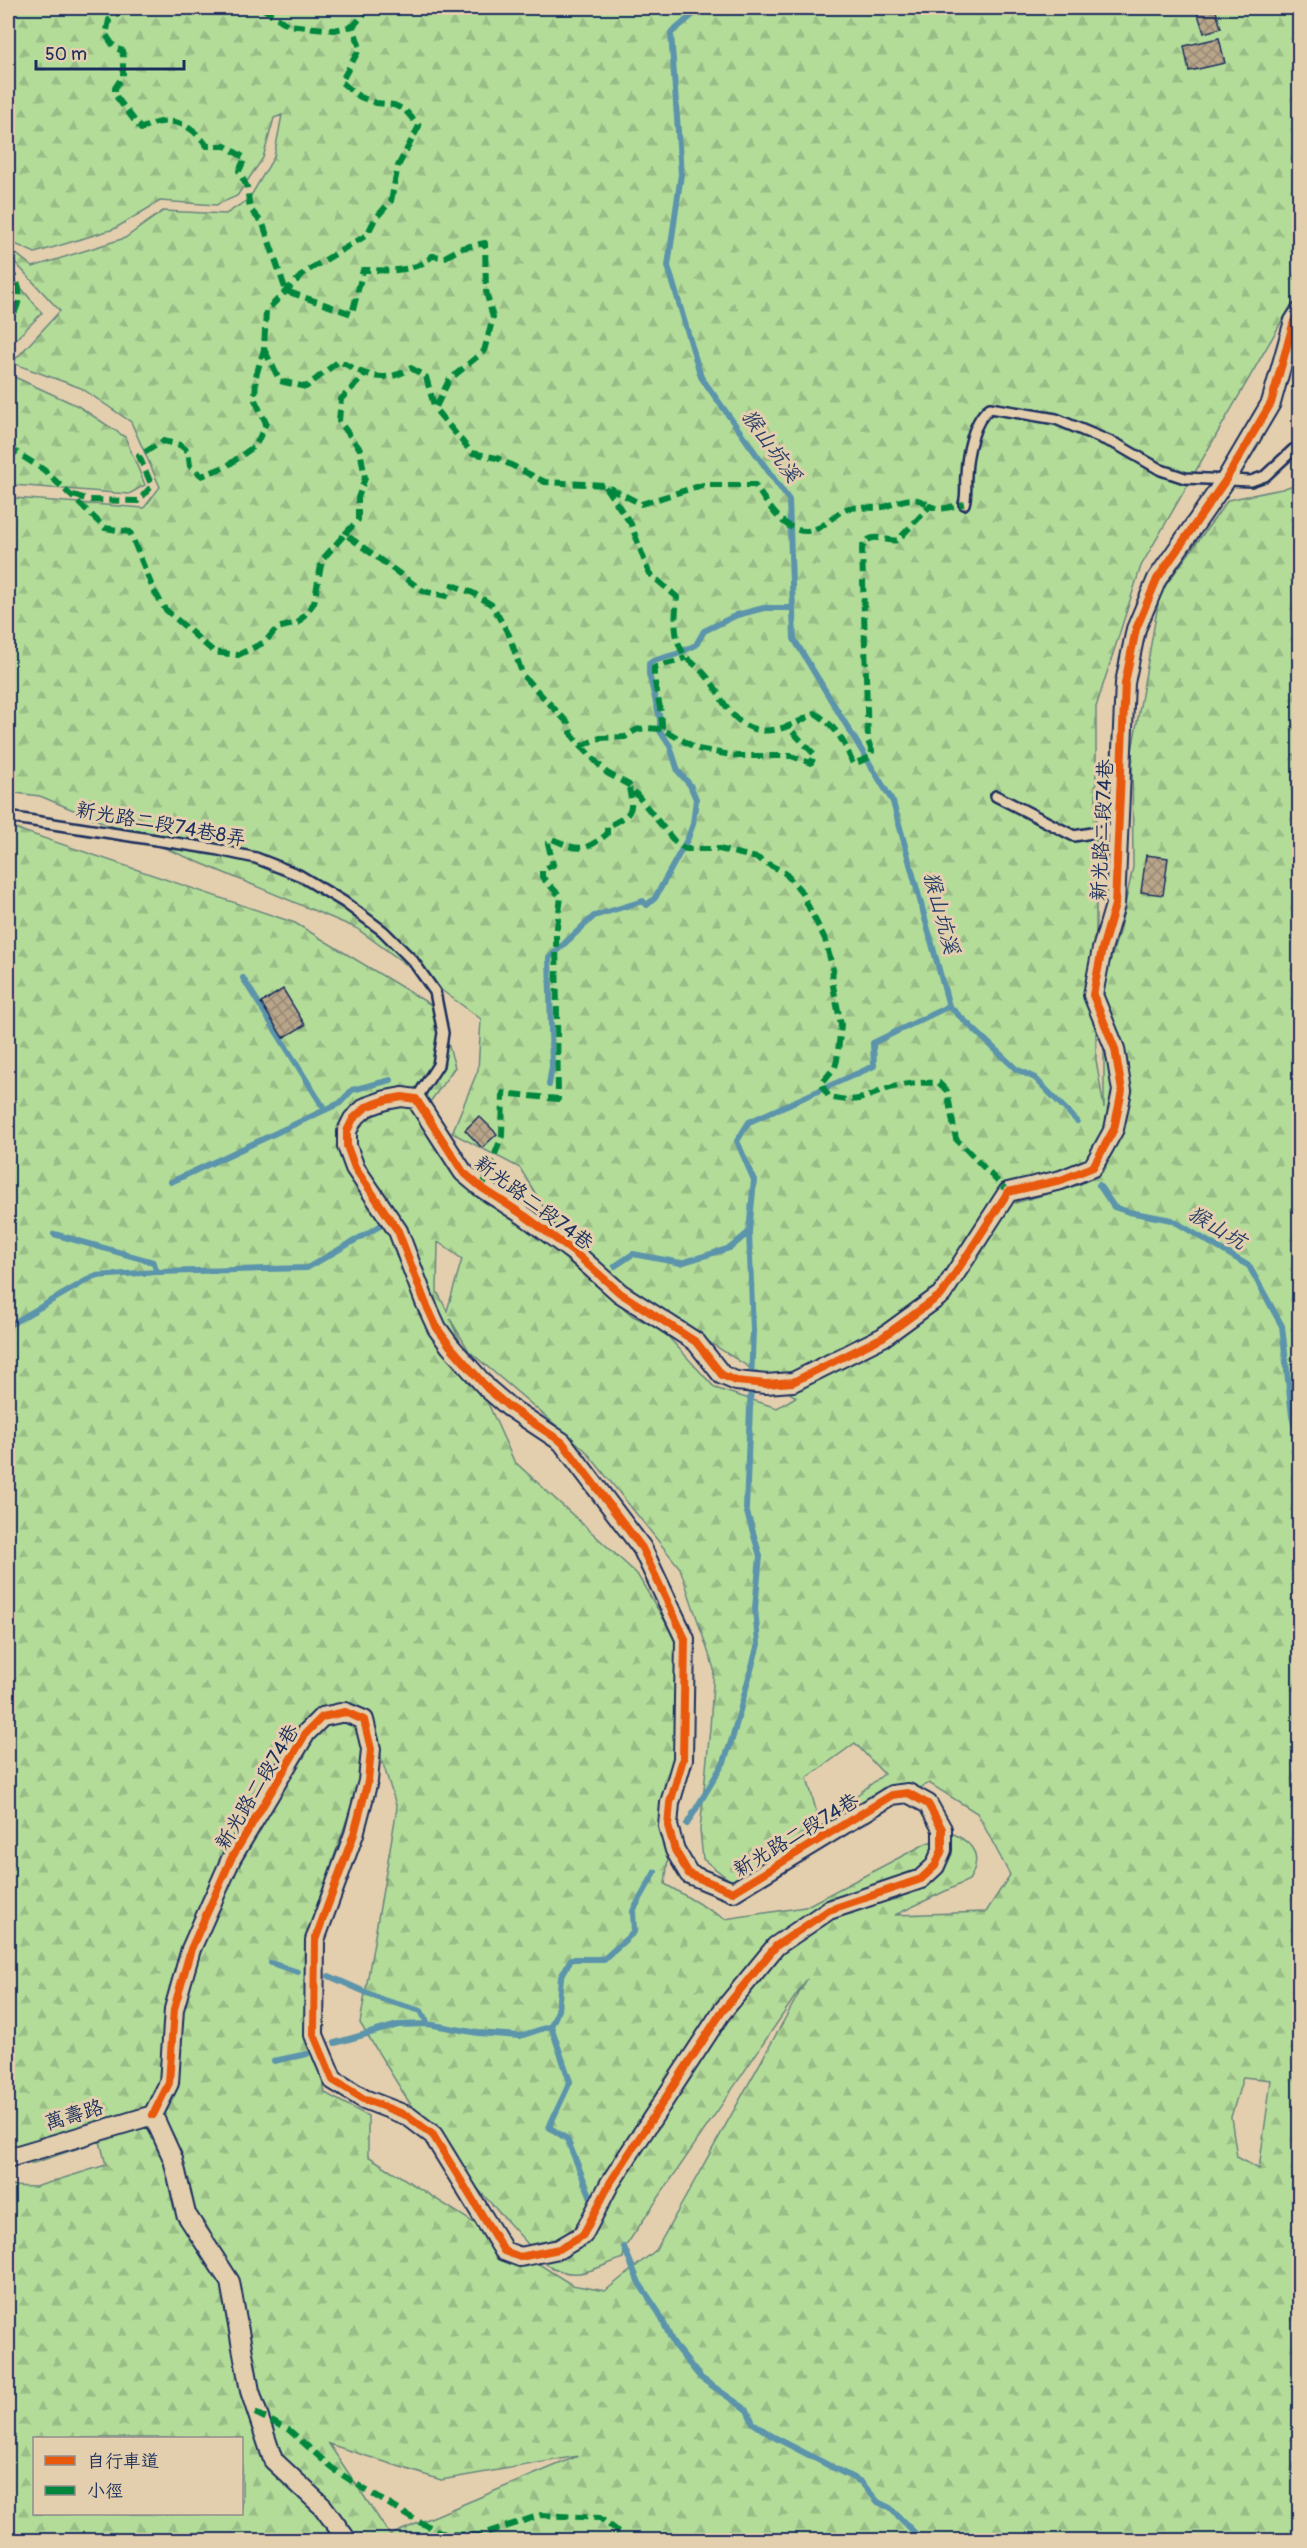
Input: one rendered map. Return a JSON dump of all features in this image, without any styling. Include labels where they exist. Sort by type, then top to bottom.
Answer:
[{"type":"street","name":"新光路二段74巷","points":[[153,2115],[169,2083],[174,2009],[191,1949],[231,1859],[306,1733],[322,1717],[345,1712],[364,1720],[371,1749],[368,1781],[354,1834],[315,1940],[314,2035],[333,2080],[364,2099],[408,2116],[433,2135],[504,2251],[520,2257],[559,2249],[583,2235],[610,2183],[721,2013],[776,1946],[829,1910],[921,1879],[935,1866],[942,1850],[942,1829],[927,1804],[908,1794],[900,1794],[892,1795],[733,1892],[689,1874],[675,1850],[668,1826],[670,1803],[683,1759],[685,1639],[642,1548],[579,1462],[562,1442],[509,1407],[488,1389],[437,1328],[398,1231],[355,1168],[347,1146],[347,1131],[353,1119],[366,1107],[402,1097],[416,1098],[464,1172],[482,1188],[575,1253],[620,1293],[696,1342],[722,1375],[736,1381],[766,1384],[793,1382],[883,1337],[942,1294],[1008,1192],[1061,1180],[1093,1167],[1114,1129],[1122,1091],[1115,1049],[1093,995],[1102,949],[1115,905],[1125,683],[1136,630],[1156,579],[1225,480],[1271,403],[1294,321],[1299,312]]},
{"type":"street","name":"萬壽路","points":[[8,2158],[153,2115]]},
{"type":"street","points":[[153,2115],[173,2159],[186,2214],[230,2282],[250,2391],[273,2460],[323,2506],[347,2541]]},
{"type":"lane","points":[[964,504],[967,467],[978,422],[982,414],[990,408],[1056,419],[1118,445],[1161,470],[1185,478],[1251,480],[1265,476],[1299,447]]},
{"type":"lane","points":[[996,796],[1074,836],[1120,828]]},
{"type":"lane","name":"新光路二段74巷8弄","points":[[8,817],[214,849],[256,858],[300,875],[344,902],[383,932],[413,961],[435,992],[443,1033],[438,1065],[416,1098]]},
{"type":"green space","points":[[8,8],[1299,8],[1299,299],[1290,307],[1141,566],[1096,707],[1096,1060],[1104,1108],[1104,981],[1119,932],[1133,867],[1132,751],[1160,593],[1228,500],[1282,489],[1299,483],[1299,2540],[8,2540],[8,2186],[35,2187],[106,2165],[100,2141],[31,2164],[8,2159],[8,826],[295,923],[438,1009],[455,1067],[420,1116],[450,1171],[531,1230],[633,1316],[663,1331],[715,1388],[777,1408],[796,1397],[573,1256],[520,1168],[452,1133],[478,1070],[481,1019],[356,928],[40,796],[8,792],[8,495],[14,498],[144,508],[160,487],[131,422],[81,388],[12,363],[60,311],[12,259],[15,253],[33,267],[125,238],[163,211],[226,214],[249,199],[274,157],[282,115],[274,118],[263,158],[237,196],[216,205],[160,201],[114,229],[35,253],[11,242],[8,249]],"holes":[[[1105,1122],[1106,1168],[1081,1184],[1015,1203],[1021,1197],[1102,1152]],[[438,1242],[462,1259],[447,1311],[437,1291]],[[450,1319],[469,1351],[585,1450],[680,1568],[714,1669],[700,1830],[703,1859],[746,1893],[818,1817],[807,1778],[855,1743],[884,1774],[829,1817],[830,1837],[929,1783],[977,1813],[1010,1875],[986,1912],[895,1915],[969,1880],[975,1865],[975,1853],[967,1843],[954,1834],[927,1843],[805,1907],[725,1919],[665,1884],[691,1665],[637,1574],[514,1461]],[[375,1738],[397,1808],[360,2023],[430,2136],[546,2264],[567,2273],[593,2270],[623,2258],[625,2247],[807,1979],[656,2250],[605,2291],[572,2285],[368,2156],[368,2116],[325,2093],[305,2007],[311,1923]],[[1243,2077],[1271,2080],[1259,2169],[1237,2157],[1231,2117]],[[329,2444],[441,2480],[578,2456],[390,2535]]]},
{"type":"green space","points":[[8,272],[42,313],[8,347]]},
{"type":"green space","points":[[8,374],[78,406],[125,437],[145,485],[129,494],[13,485],[8,482]]},
{"type":"building","points":[[1196,8],[1215,8],[1221,28],[1204,33]]},
{"type":"building","points":[[1219,38],[1225,63],[1189,71],[1184,46]]},
{"type":"building","points":[[1146,855],[1168,858],[1163,895],[1141,892]]},
{"type":"building","points":[[283,989],[305,1025],[283,1038],[261,1003]]},
{"type":"building","points":[[479,1116],[497,1134],[482,1148],[465,1130]]},
{"type":"waterway","name":"猴山坑溪","points":[[701,8],[671,33],[681,174],[668,266],[701,377],[789,500],[794,639],[893,802],[949,1006]]},
{"type":"waterway","points":[[549,1085],[552,1066],[549,958],[594,916],[643,901],[647,905],[655,898],[688,838],[693,824],[696,799],[690,785],[678,771],[670,746],[660,731],[660,719],[649,674],[649,664],[696,645],[704,631],[737,615],[764,608],[793,608]]},
{"type":"waterway","points":[[243,978],[325,1110]]},
{"type":"waterway","name":"猴山坑","points":[[949,1006],[1016,1069],[1035,1078],[1077,1121]]},
{"type":"waterway","points":[[615,1266],[633,1254],[681,1263],[730,1248],[749,1232],[754,1180],[737,1141],[749,1122],[874,1066],[873,1043],[949,1006]]},
{"type":"waterway","points":[[171,1182],[340,1103],[352,1090],[391,1080]]},
{"type":"waterway","name":"猴山坑","points":[[1099,1185],[1114,1207],[1172,1220],[1249,1266],[1282,1326],[1292,1416],[1300,1446]]},
{"type":"waterway","points":[[8,1326],[94,1276],[307,1268],[380,1226]]},
{"type":"waterway","points":[[687,1824],[724,1762],[758,1644],[755,1608],[760,1556],[746,1509],[753,1331],[749,1232]]},
{"type":"waterway","points":[[54,1234],[153,1262],[157,1272]]},
{"type":"waterway","points":[[592,2200],[567,2139],[549,2127],[570,2082],[551,2026],[558,2011],[561,1977],[571,1959],[604,1959],[634,1932],[633,1911],[655,1872]]},
{"type":"waterway","points":[[271,1963],[298,1972]]},
{"type":"waterway","points":[[329,1976],[381,1999],[421,2011],[428,2024],[478,2033],[520,2036],[551,2026]]},
{"type":"waterway","points":[[335,2043],[398,2025],[428,2024]]},
{"type":"waterway","points":[[274,2061],[307,2054]]},
{"type":"waterway","points":[[624,2247],[639,2283],[659,2313],[674,2345],[701,2378],[747,2410],[753,2423],[772,2436],[861,2482],[878,2502],[890,2508],[922,2540]]},
{"type":"marked path","points":[[125,8],[109,20],[106,35],[115,48],[123,51],[123,76],[115,88],[115,95],[141,129],[160,122],[178,123],[193,131],[207,146],[225,146],[245,158],[239,171],[247,187],[250,209],[263,224],[286,291],[352,314],[363,270],[409,268],[425,262],[432,256],[445,257],[462,248],[485,243],[486,291],[493,318],[484,351],[449,380],[435,409],[472,453],[497,458],[545,482],[604,485],[641,504],[703,485],[755,485],[780,519],[798,530],[808,531],[818,528],[849,508],[882,507],[909,499],[919,500],[930,506]]},
{"type":"marked path","points":[[262,8],[288,25],[334,30],[353,26]]},
{"type":"marked path","points":[[73,495],[90,500],[138,501],[152,486],[139,456],[163,441],[180,445],[188,451],[190,466],[202,476],[227,466],[256,445],[266,423],[255,400],[256,376],[264,349],[266,311],[305,272],[367,235],[375,219],[391,201],[398,166],[419,126],[405,110],[360,97],[341,82],[360,48],[353,26],[370,8]]},
{"type":"marked path","points":[[8,268],[19,289],[16,310],[8,325]]},
{"type":"marked path","points":[[264,349],[280,381],[306,387],[339,361],[366,374],[383,377],[392,376],[411,368],[426,377],[435,409]]},
{"type":"marked path","points":[[345,534],[358,520],[358,498],[365,478],[360,449],[339,421],[341,399],[365,375]]},
{"type":"marked path","points":[[8,447],[44,470],[105,528],[130,532],[153,589],[165,609],[214,652],[238,655],[265,642],[277,628],[298,623],[314,603],[322,560],[345,534],[423,591],[446,596],[453,585],[473,593],[492,605],[509,635],[523,676],[568,723],[572,735],[607,773],[629,785],[675,842],[686,849],[719,849],[757,858],[785,873],[800,890],[825,939],[833,970],[832,981],[841,1025],[835,1067],[821,1084],[829,1097],[857,1099],[902,1085],[939,1083],[947,1091],[956,1139],[1008,1192]]},
{"type":"marked path","points":[[605,487],[631,524],[649,573],[677,597],[676,630],[679,645],[688,659],[709,679],[736,718],[746,725],[768,731],[791,725],[815,713],[829,723],[838,735],[853,764],[871,757],[872,751],[868,741],[862,548],[865,542],[873,538],[898,540],[930,506],[943,509],[964,504]]},
{"type":"marked path","points":[[662,729],[654,668],[686,657]]},
{"type":"marked path","points":[[581,746],[600,738],[625,737],[636,730],[645,728],[662,729],[698,749],[736,756],[791,756],[811,763],[815,755],[789,728]]},
{"type":"marked path","points":[[482,1188],[502,1136],[503,1093],[558,1099],[556,935],[561,897],[542,877],[542,870],[553,865],[548,843],[552,839],[581,848],[599,840],[607,834],[607,827],[629,813],[631,804],[629,788]]},
{"type":"marked path","points":[[255,2413],[289,2430],[332,2468],[364,2489],[417,2521],[445,2534],[479,2535],[541,2515],[600,2518],[619,2533],[623,2540]]},
{"type":"cycle path","points":[[153,2115],[169,2083],[174,2009],[191,1949],[231,1859],[306,1733],[322,1717],[345,1712],[364,1720],[371,1749],[368,1781],[354,1834],[315,1940],[314,2035],[333,2080],[364,2099],[408,2116],[433,2135],[504,2251],[520,2257],[559,2249],[583,2235],[610,2183],[721,2013],[776,1946],[829,1910],[921,1879],[935,1866],[942,1850],[942,1829],[928,1804],[908,1793],[892,1795],[733,1892],[689,1874],[675,1850],[668,1826],[670,1803],[683,1759],[685,1639],[642,1548],[562,1442],[509,1407],[488,1389],[437,1328],[398,1231],[355,1168],[347,1146],[347,1131],[353,1119],[366,1107],[402,1097],[416,1099],[463,1172],[482,1188],[575,1253],[620,1293],[696,1342],[722,1375],[736,1381],[766,1384],[793,1382],[883,1337],[942,1294],[1008,1192],[1061,1180],[1093,1167],[1114,1129],[1122,1091],[1115,1049],[1093,995],[1102,949],[1115,905],[1125,683],[1136,629],[1157,579],[1225,481],[1271,403],[1294,321],[1300,312]]}]
